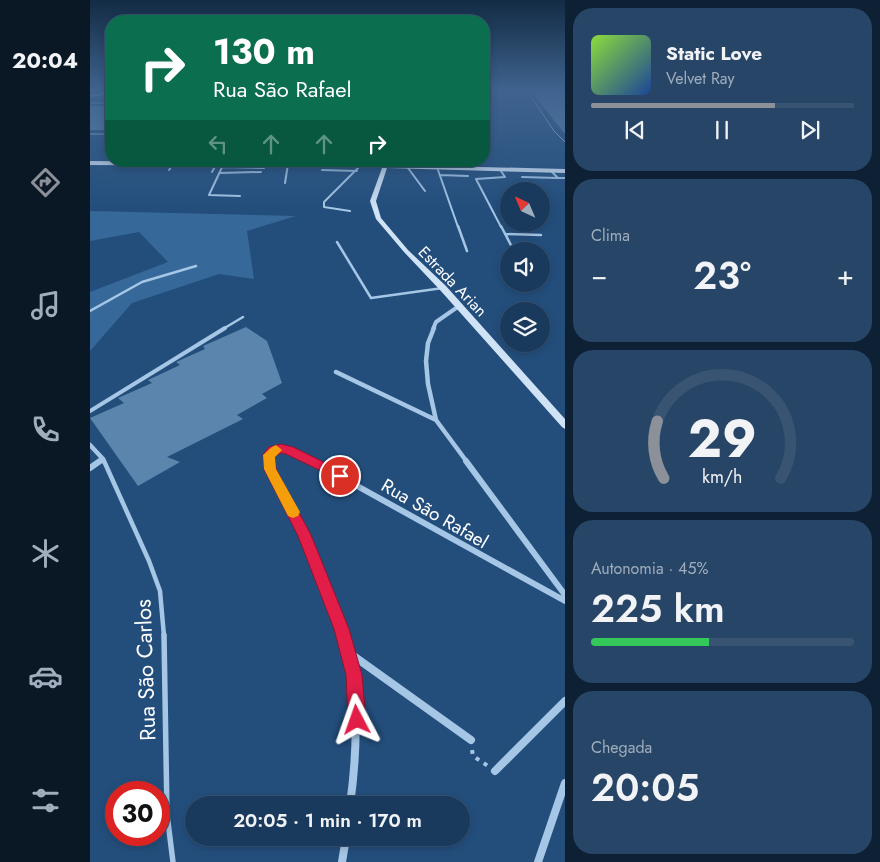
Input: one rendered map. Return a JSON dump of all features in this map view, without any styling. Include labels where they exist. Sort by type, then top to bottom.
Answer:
[{"type":"main road","points":[[90,163],[105,163]]},
{"type":"main road","points":[[340,167],[362,167]]},
{"type":"main road","name":"Estrada Arian","points":[[386,167],[373,201],[378,218],[565,425]]},
{"type":"main road","points":[[403,167],[439,172],[501,170],[565,172]]},
{"type":"street","points":[[459,306],[436,322],[428,343],[426,361],[428,384],[436,420],[565,595]]},
{"type":"street","points":[[336,372],[436,420]]},
{"type":"street","points":[[90,445],[102,458],[90,468]]},
{"type":"street","name":"Rua São Rafael","points":[[348,652],[342,629],[304,535],[276,482],[268,461],[269,455],[274,450],[281,448],[302,455],[565,601]]},
{"type":"street","points":[[348,652],[471,740]]},
{"type":"street","points":[[348,652],[354,675],[357,720],[355,772],[351,796]]},
{"type":"street","points":[[495,771],[565,701]]},
{"type":"street","points":[[538,862],[565,783]]},
{"type":"street","points":[[342,862],[345,846]]},
{"type":"lane","points":[[553,129],[565,142]]},
{"type":"lane","points":[[90,134],[105,134]]},
{"type":"lane","points":[[212,172],[215,167]]},
{"type":"lane","points":[[222,167],[209,195],[240,196]]},
{"type":"lane","points":[[250,167],[264,168]]},
{"type":"lane","points":[[284,182],[287,167]]},
{"type":"lane","points":[[322,170],[358,168]]},
{"type":"lane","points":[[350,211],[324,207],[324,202],[358,168]]},
{"type":"lane","points":[[408,168],[425,191]]},
{"type":"lane","points":[[501,170],[505,177],[476,179],[509,242]]},
{"type":"lane","points":[[552,171],[558,178]]},
{"type":"lane","points":[[219,173],[262,172]]},
{"type":"lane","points":[[467,251],[439,172],[468,176]]},
{"type":"lane","points":[[522,177],[565,178]]},
{"type":"lane","points":[[505,234],[541,235]]},
{"type":"lane","points":[[337,242],[371,298],[443,288]]},
{"type":"lane","points":[[90,311],[142,282],[196,266]]},
{"type":"lane","points":[[90,411],[243,317]]},
{"type":"lane","name":"Rua São Carlos","points":[[102,458],[146,552],[160,591],[164,620],[167,814],[172,862]]},
{"type":"path","points":[[471,740],[473,756],[495,771]]},
{"type":"shaded area","points":[[90,211],[296,216],[247,231],[254,279],[219,274],[132,303],[90,351],[90,292],[168,262],[139,232],[90,241]]},
{"type":"building","points":[[246,327],[267,341],[282,383],[262,394],[267,398],[237,415],[243,419],[167,457],[180,462],[138,486],[90,418],[124,403],[118,398],[152,383],[148,380],[180,365],[176,362],[205,349],[203,346]]},
{"type":"slow traffic","points":[[276,450],[269,455],[270,469],[293,512]]},
{"type":"route","points":[[340,476],[289,450],[281,448],[274,450],[269,455],[270,469],[304,535],[342,629],[354,675],[357,720]]}]
